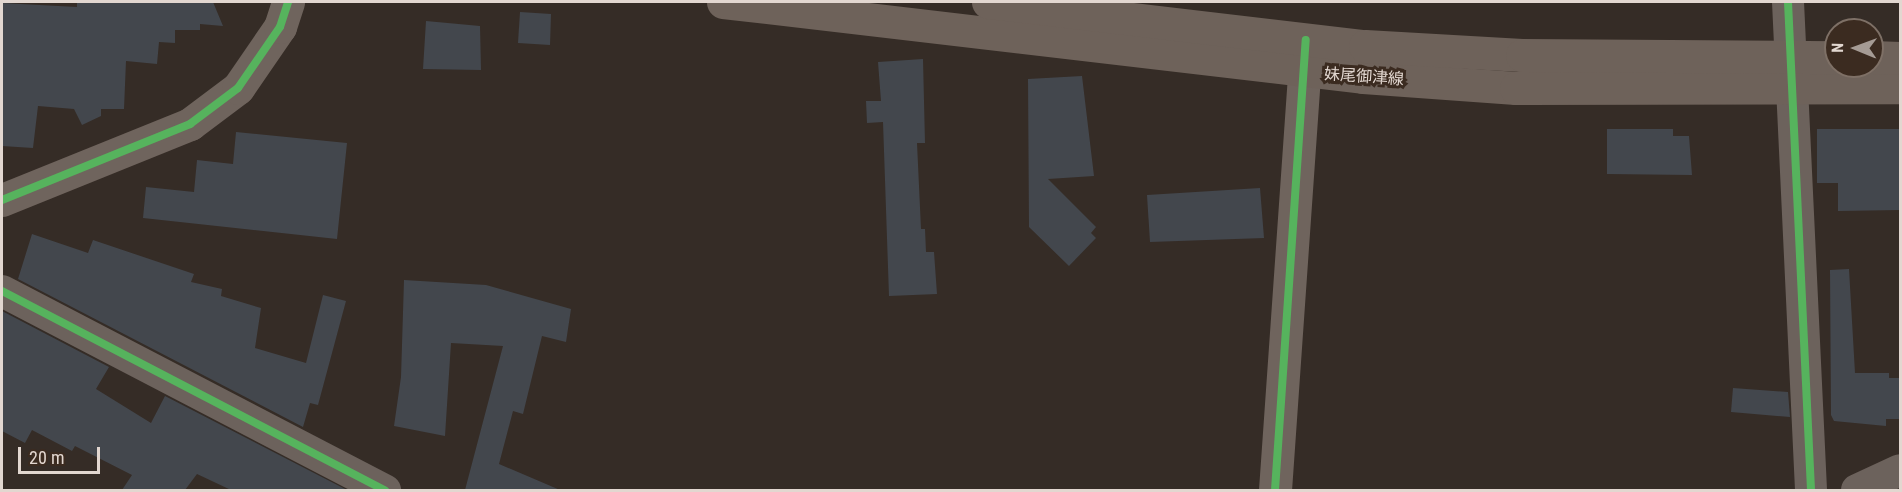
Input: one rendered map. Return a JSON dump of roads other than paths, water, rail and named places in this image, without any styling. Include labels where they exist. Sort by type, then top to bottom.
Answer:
[{"type":"main road","name":"妹尾御津線","points":[[723,2],[1303,72],[1516,88],[1790,73],[1824,61]]},
{"type":"main road","name":"妹尾御津線","points":[[988,2],[1306,40],[1790,73],[1900,87]]},
{"type":"main road","points":[[1884,57],[1900,58]]},
{"type":"street","points":[[2,200],[190,124],[238,88],[280,27],[288,2]]},
{"type":"street","points":[[1788,2],[1811,490]]},
{"type":"street","points":[[1275,490],[1306,40]]},
{"type":"street","points":[[2,291],[385,490]]},
{"type":"street","points":[[1857,490],[1900,470]]}]
